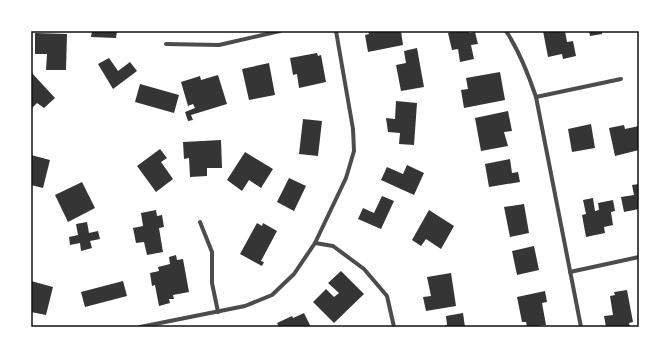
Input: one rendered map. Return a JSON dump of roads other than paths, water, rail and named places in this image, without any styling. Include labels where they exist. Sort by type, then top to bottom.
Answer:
[{"type":"street","points":[[166,44],[219,45],[280,31]]},
{"type":"street","points":[[140,327],[245,306],[272,295],[294,274],[315,243],[346,178],[354,151],[354,129],[336,31]]},
{"type":"street","points":[[506,31],[518,50],[527,69],[536,98],[581,327]]},
{"type":"street","points":[[536,98],[621,79]]},
{"type":"street","points":[[200,222],[212,252],[212,283],[218,312]]},
{"type":"street","points":[[315,243],[333,246],[364,269],[387,296],[394,327]]},
{"type":"street","points":[[570,272],[639,257]]}]
